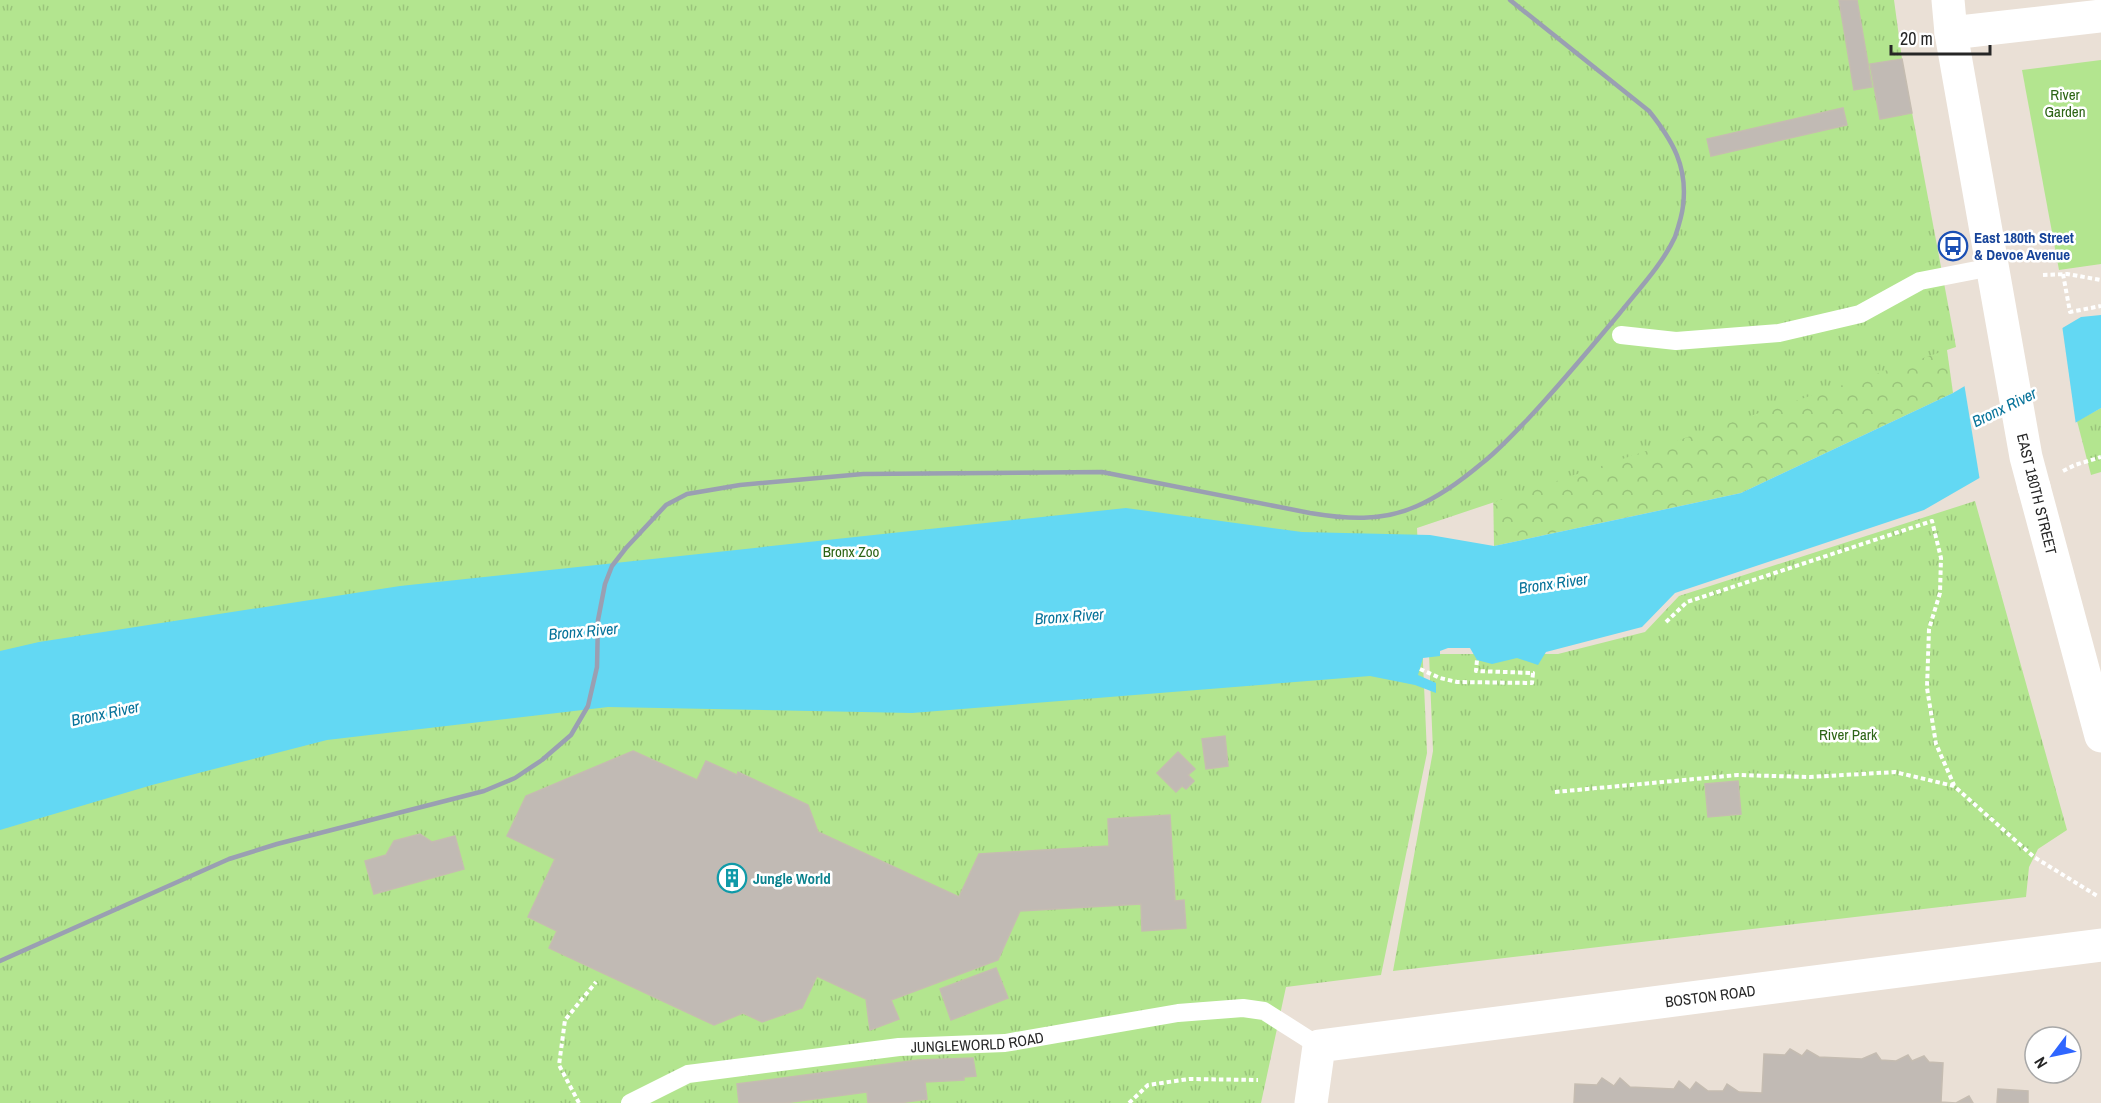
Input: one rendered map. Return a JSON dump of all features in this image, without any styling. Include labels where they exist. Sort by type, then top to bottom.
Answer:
[{"type":"street","name":"EAST 180TH STREET","points":[[1948,0],[1951,33],[2030,472],[2101,736]]},
{"type":"street","points":[[1951,33],[2101,16]]},
{"type":"street","name":"BOSTON ROAD","points":[[1319,1046],[2101,945]]},
{"type":"street","points":[[1311,1103],[1319,1046]]},
{"type":"lane","points":[[1621,335],[1676,341],[1779,333],[1860,314],[1920,281],[1992,267]]},
{"type":"lane","name":"JUNGLEWORLD ROAD","points":[[630,1103],[688,1074],[899,1047],[1005,1043],[1178,1013],[1243,1008],[1264,1011],[1319,1046]]},
{"type":"path","points":[[2043,275],[2063,274],[2101,280]]},
{"type":"path","points":[[2063,274],[2070,312],[2101,306]]},
{"type":"path","points":[[1666,622],[1687,602],[1932,521],[1941,558],[1940,593],[1929,629],[1927,688],[1936,744],[1954,786],[2034,857],[2099,897]]},
{"type":"path","points":[[1419,669],[1457,682],[1532,683],[1533,673],[1476,670],[1477,660]]},
{"type":"path","points":[[1554,792],[1738,775],[1810,777],[1895,772],[1954,786]]},
{"type":"path","points":[[579,1103],[560,1065],[565,1020],[596,982]]},
{"type":"path","points":[[1129,1103],[1148,1085],[1189,1079],[1258,1080]]},
{"type":"green space","name":"Bronx Zoo","points":[[0,0],[1894,0],[1902,59],[1956,347],[1417,528],[1427,753],[1381,975],[1286,987],[1261,1103],[0,1103]]},
{"type":"green space","name":"River Garden","points":[[2101,60],[2101,264],[2059,270],[2022,70]]},
{"type":"green space","points":[[1941,307],[1953,393],[1741,493],[1494,546],[1493,483]]},
{"type":"green space","points":[[2101,408],[2101,472],[2091,475],[2077,421]]},
{"type":"green space","name":"River Park","points":[[1975,501],[2067,830],[2038,849],[2029,867],[2026,897],[1393,971],[1433,751],[1429,654],[1558,654],[1645,632],[1679,596]]},
{"type":"water","name":"Bronx River","points":[[2101,315],[2101,408],[1924,510],[1675,593],[1642,627],[1546,652],[1538,665],[1517,658],[1492,664],[1477,660],[1470,648],[1448,648],[1440,651],[1440,656],[1423,658],[1418,675],[1436,683],[1436,693],[1415,685],[1370,676],[912,713],[608,707],[327,740],[152,785],[0,830],[0,651],[39,642],[400,586],[1126,508],[1302,532],[1430,535],[1494,546],[1741,493],[1953,393],[2081,317]]},
{"type":"pier","points":[[2062,325],[2076,425],[1980,481],[1964,383]]},
{"type":"building","points":[[1839,0],[1857,0],[1872,87],[1854,90]]},
{"type":"building","points":[[1902,59],[1912,113],[1880,119],[1870,64]]},
{"type":"building","points":[[1843,108],[1847,125],[1711,156],[1707,139]]},
{"type":"building","points":[[1225,736],[1228,766],[1206,769],[1202,739]]},
{"type":"building","name":"Jungle World","points":[[633,751],[697,780],[706,761],[737,775],[738,772],[808,805],[818,832],[959,897],[979,854],[1109,846],[1108,819],[1170,815],[1175,901],[1184,900],[1186,928],[1142,931],[1141,904],[1020,911],[998,960],[891,1000],[899,1019],[870,1030],[866,999],[817,976],[802,1008],[762,1022],[743,1013],[714,1025],[549,948],[557,931],[528,917],[555,859],[507,836],[526,796]]},
{"type":"building","points":[[1178,752],[1195,769],[1188,775],[1194,781],[1186,789],[1182,786],[1176,792],[1157,773]]},
{"type":"building","points":[[1738,781],[1741,814],[1708,817],[1705,784]]},
{"type":"building","points":[[420,834],[432,842],[455,836],[464,869],[374,894],[365,861],[386,855],[394,841]]},
{"type":"building","points":[[996,968],[1008,998],[951,1020],[940,989]]},
{"type":"building","points":[[1790,1049],[1802,1056],[1807,1050],[1819,1057],[1862,1059],[1876,1053],[1881,1060],[1896,1061],[1908,1055],[1912,1061],[1924,1056],[1929,1062],[1943,1063],[1941,1102],[1956,1103],[1574,1103],[1575,1084],[1597,1085],[1602,1078],[1614,1086],[1620,1078],[1630,1087],[1674,1089],[1679,1081],[1690,1090],[1696,1082],[1708,1091],[1723,1091],[1727,1084],[1739,1092],[1762,1093],[1764,1054],[1785,1055]]},
{"type":"building","points":[[973,1058],[976,1076],[964,1077],[964,1080],[925,1082],[927,1099],[899,1103],[868,1103],[867,1092],[784,1103],[739,1103],[737,1084],[918,1060]]},
{"type":"building","points":[[1998,1089],[2028,1091],[2028,1103],[1997,1103]]},
{"type":"building","points":[[1969,1096],[1973,1103],[1956,1103]]},
{"type":"railway","points":[[0,961],[229,859],[277,844],[484,791],[515,778],[542,760],[571,735],[588,706],[597,667],[598,620],[605,584],[612,566],[666,505],[687,494],[740,485],[863,474],[1102,472],[1310,513],[1364,518],[1404,511],[1442,493],[1499,448],[1539,407],[1585,354],[1642,286],[1663,257],[1675,237],[1682,210],[1684,192],[1681,167],[1672,144],[1649,111],[1510,0]]},
{"type":"place","name":"East 180th Street & Devoe Avenue","points":[[1953,246]]},
{"type":"place","name":"Jungle World","points":[[732,878]]}]
